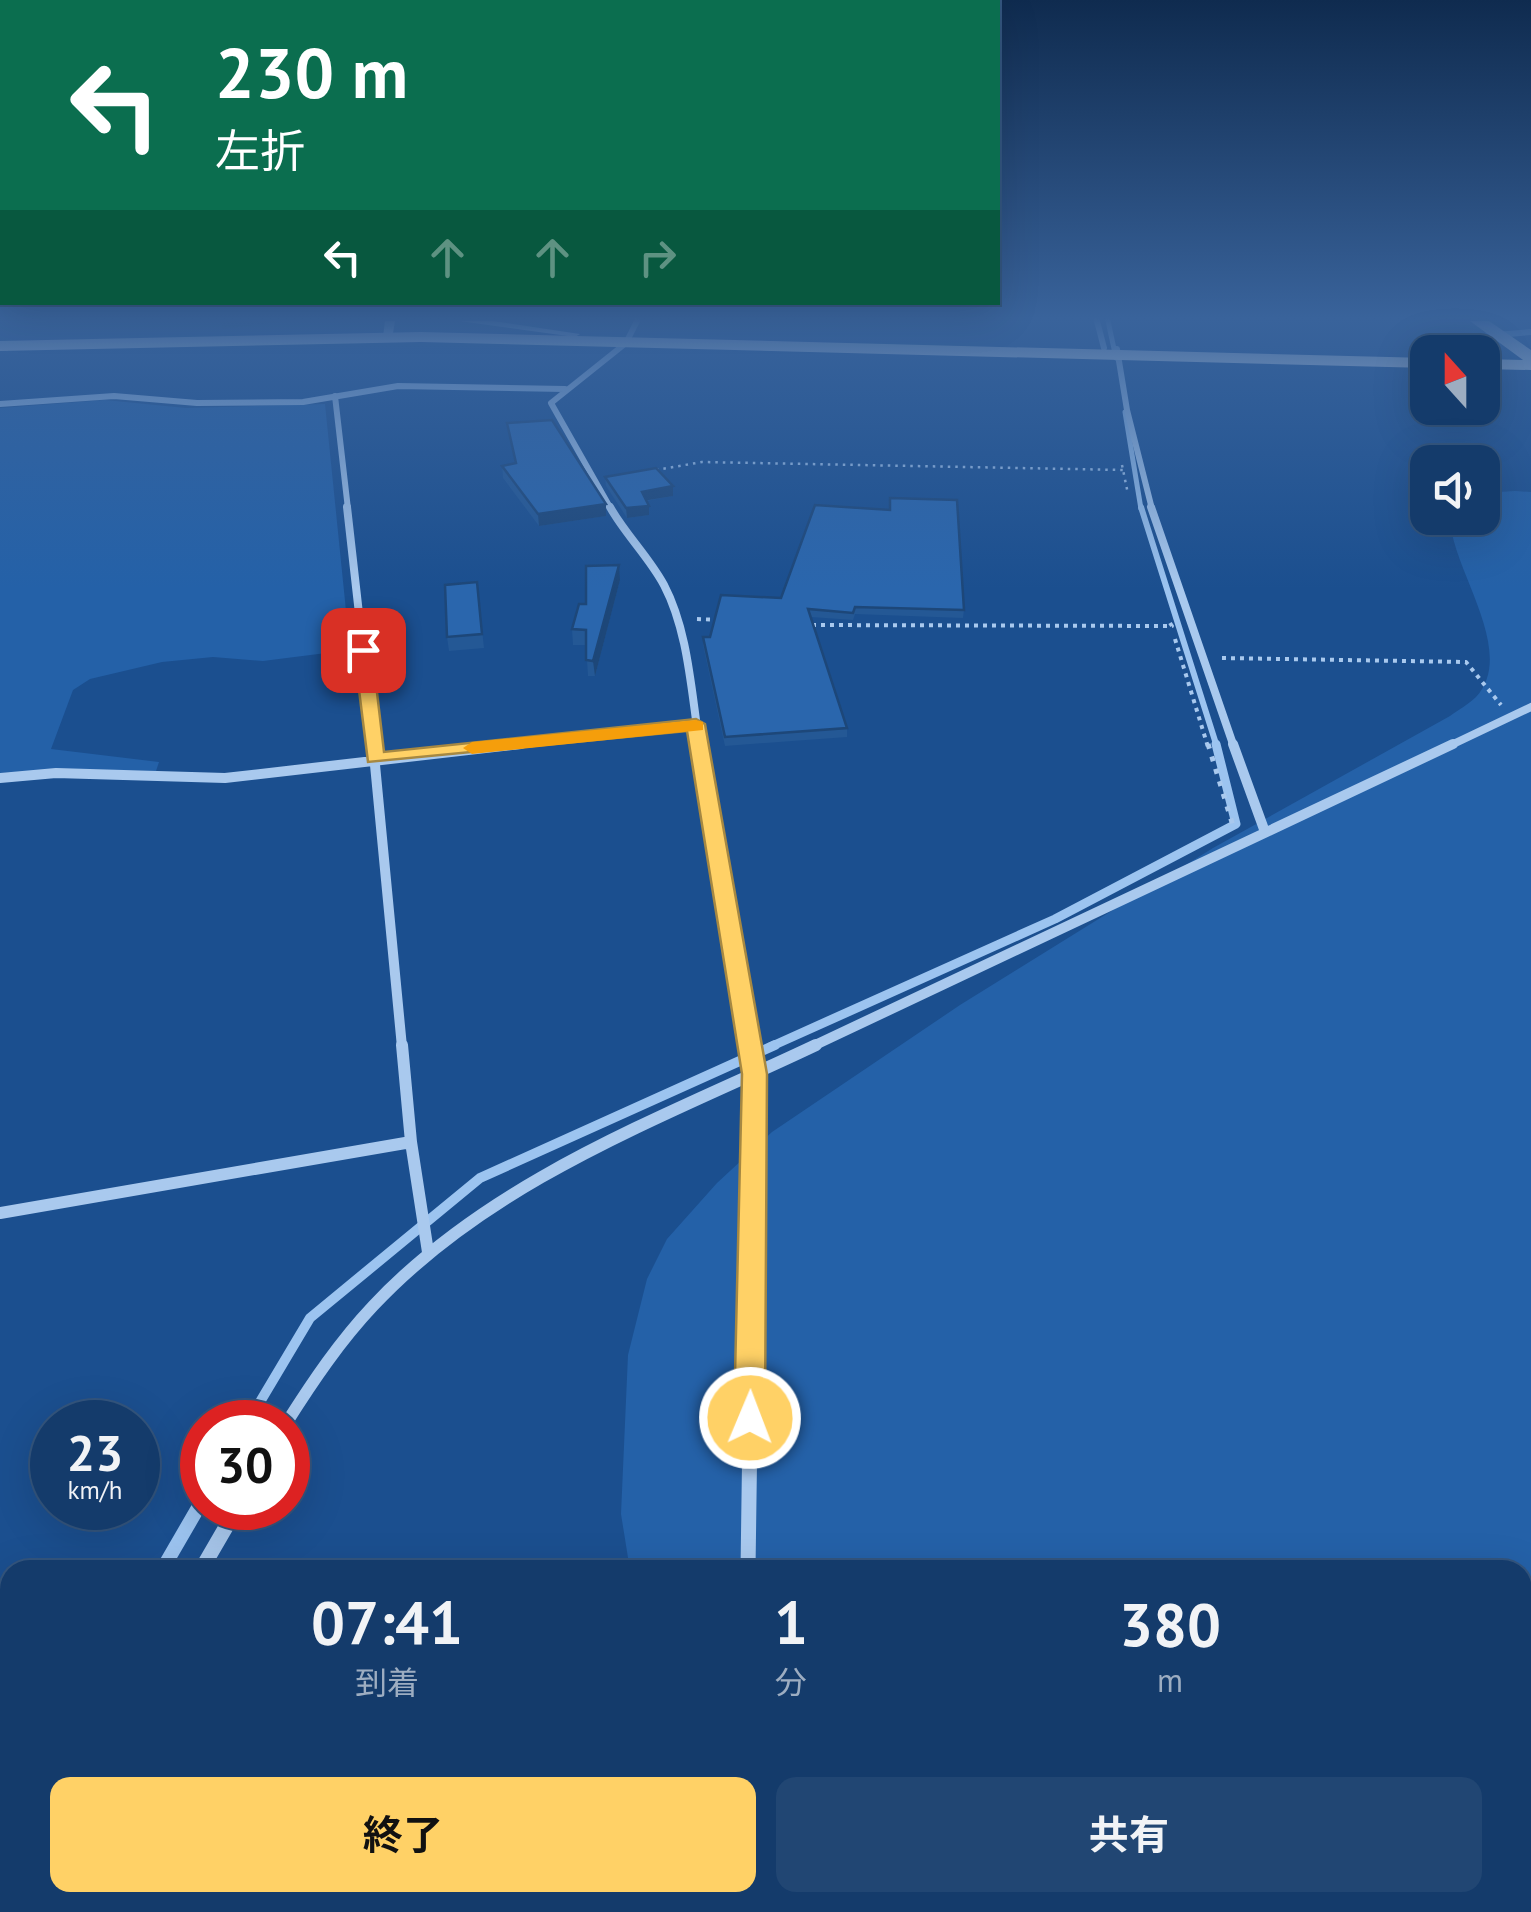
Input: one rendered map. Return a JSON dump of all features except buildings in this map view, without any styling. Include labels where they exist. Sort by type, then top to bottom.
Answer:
[{"type":"street","points":[[337,410],[375,758],[411,1142],[428,1252]]},
{"type":"street","points":[[552,410],[625,534],[662,581],[679,618],[754,1074],[748,1560]]},
{"type":"street","points":[[1125,410],[1140,470],[1265,832]]},
{"type":"street","points":[[300,1400],[314,1375],[365,1310],[428,1252],[490,1206],[562,1166],[1531,707]]},
{"type":"street","points":[[0,778],[56,772],[225,778],[696,724]]},
{"type":"street","points":[[0,1213],[411,1142]]},
{"type":"street","points":[[207,1560],[224,1530]]},
{"type":"path","points":[[1122,453],[1129,496]]},
{"type":"path","points":[[648,471],[702,462],[1140,470]]},
{"type":"path","points":[[1166,608],[1229,820],[1242,843]]},
{"type":"path","points":[[679,618],[734,621]]},
{"type":"path","points":[[807,625],[1172,626]]},
{"type":"path","points":[[1204,658],[1466,662],[1510,716]]},
{"type":"shaded area","points":[[0,410],[326,410],[350,650],[263,661],[213,657],[162,662],[90,679],[73,690],[51,749],[159,762],[156,771],[64,769],[0,773]]},
{"type":"shaded area","points":[[1500,492],[1531,492],[1531,1560],[628,1560],[621,1514],[628,1355],[647,1279],[667,1239],[717,1183],[772,1132],[960,1005],[1213,848],[1473,700],[1487,678],[1490,657],[1479,609],[1453,535],[1500,535]]},
{"type":"waterway","points":[[1125,412],[1141,509]]},
{"type":"waterway","points":[[1141,507],[1217,747]]},
{"type":"waterway","points":[[770,1047],[1055,919],[1236,824],[1216,744]]},
{"type":"waterway","points":[[261,1400],[310,1318],[480,1178],[775,1045]]},
{"type":"waterway","points":[[168,1560],[185,1530]]},
{"type":"slow traffic","points":[[472,748],[696,726]]},
{"type":"route","points":[[363,650],[375,758],[696,724],[754,1074],[750,1418]]}]
